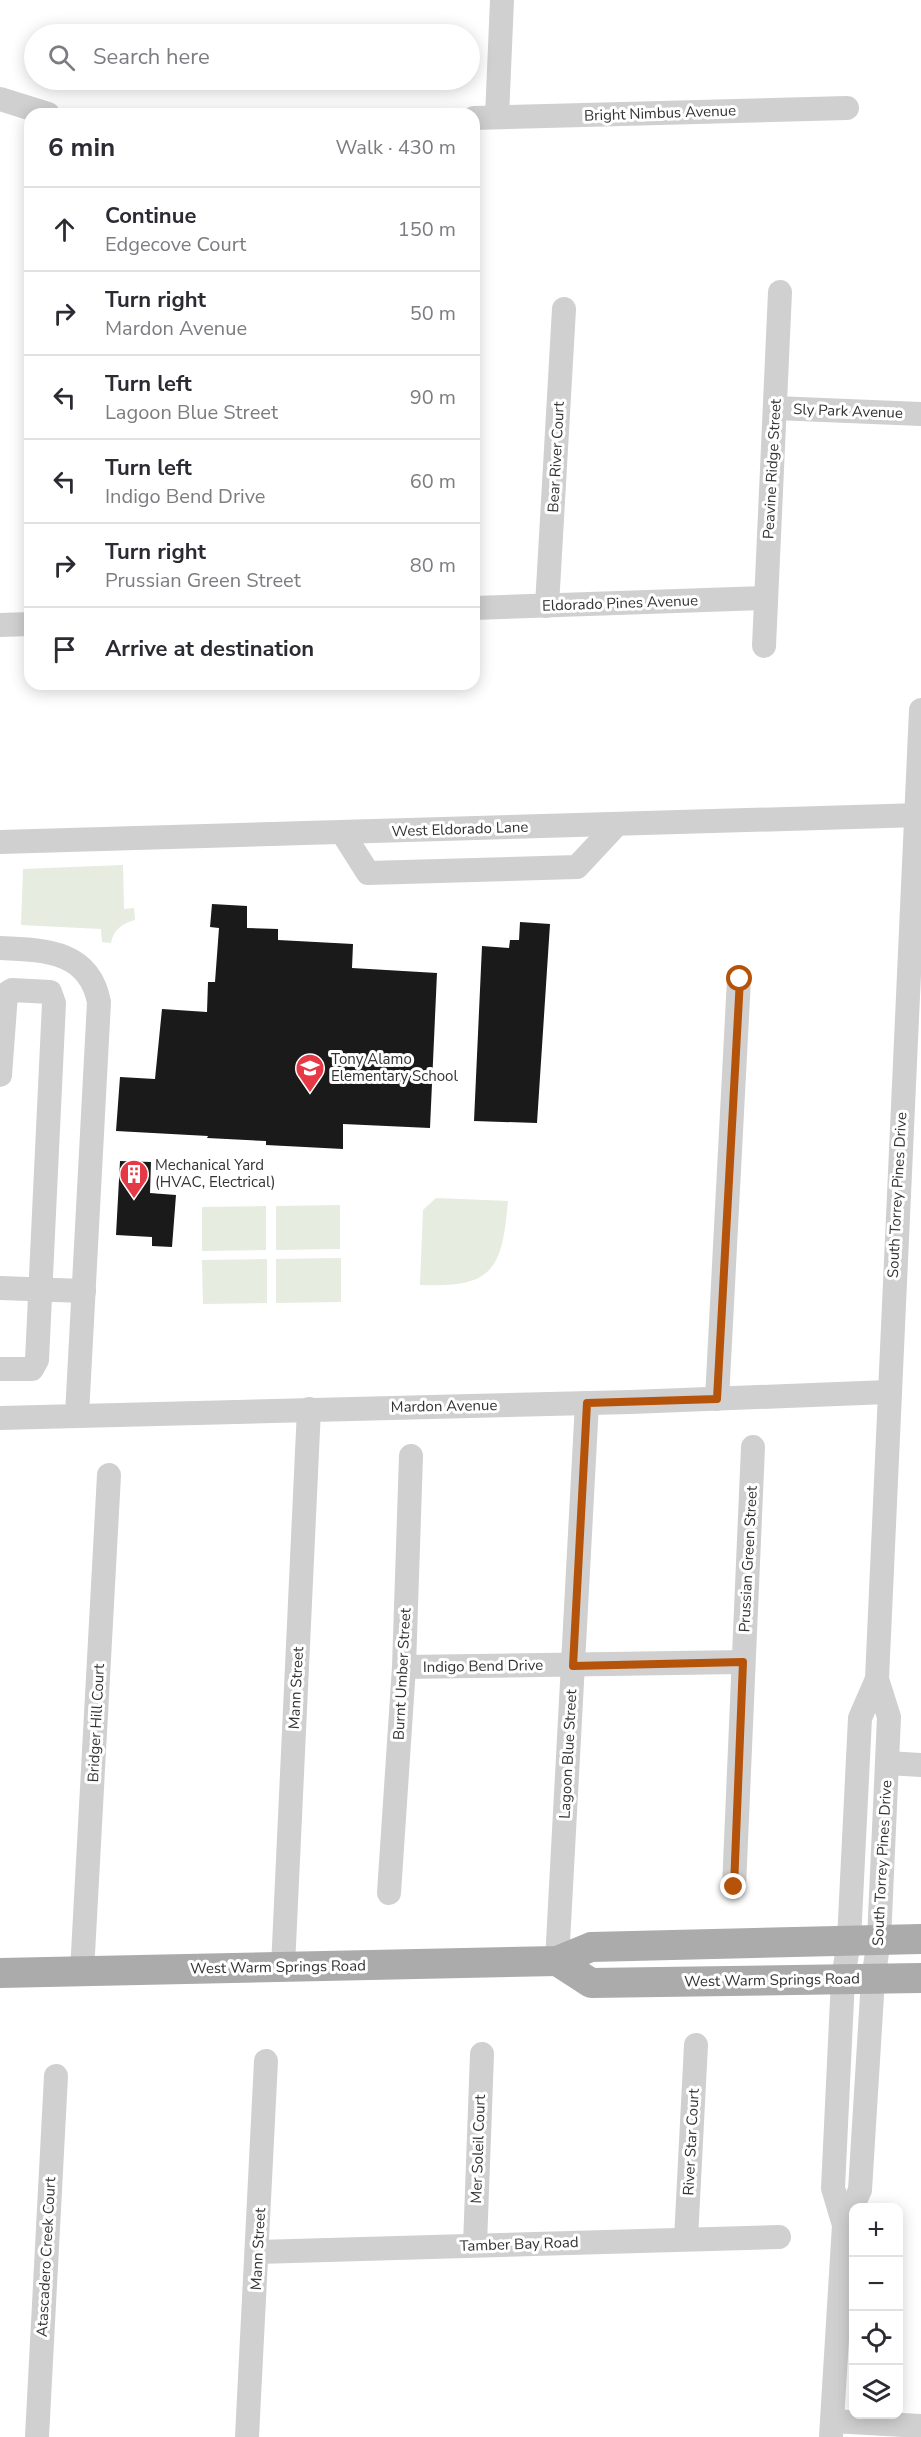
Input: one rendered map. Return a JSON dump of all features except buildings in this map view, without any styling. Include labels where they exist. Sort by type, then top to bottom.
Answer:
[{"type":"main road","name":"West Warm Springs Road","points":[[0,1973],[556,1961],[591,1947],[921,1939]]},
{"type":"main road","name":"West Warm Springs Road","points":[[556,1961],[591,1983],[921,1978]]},
{"type":"street","points":[[485,117],[502,0]]},
{"type":"street","points":[[0,99],[29,108]]},
{"type":"street","name":"Bright Nimbus Avenue","points":[[485,117],[847,108]]},
{"type":"street","name":"Peavine Ridge Street","points":[[764,646],[780,292]]},
{"type":"street","name":"Bear River Court","points":[[547,606],[564,309]]},
{"type":"street","name":"Sly Park Avenue","points":[[775,408],[921,414]]},
{"type":"street","name":"Eldorado Pines Avenue","points":[[480,608],[766,598]]},
{"type":"street","points":[[0,625],[24,624]]},
{"type":"street","name":"South Torrey Pines Drive","points":[[844,2225],[860,2190],[873,1979],[879,1940],[889,1717],[877,1679],[888,1392],[918,815],[921,710]]},
{"type":"street","name":"West Eldorado Lane","points":[[0,842],[918,815]]},
{"type":"street","points":[[342,832],[368,873],[577,867],[617,824]]},
{"type":"street","points":[[0,948],[33,950],[63,955],[73,960],[92,980],[99,1002],[77,1415]]},
{"type":"street","points":[[31,990],[33,950]]},
{"type":"street","points":[[717,1399],[740,979]]},
{"type":"street","points":[[0,1075],[5,997],[12,990],[50,992],[54,1002],[35,1365],[26,1370],[0,1369]]},
{"type":"street","points":[[0,1288],[84,1291]]},
{"type":"street","name":"Mardon Avenue","points":[[0,1418],[587,1403],[888,1392]]},
{"type":"street","name":"Lagoon Blue Street","points":[[556,1961],[587,1403]]},
{"type":"street","name":"Mann Street","points":[[283,1967],[309,1409]]},
{"type":"street","name":"Prussian Green Street","points":[[734,1887],[753,1447]]},
{"type":"street","name":"Burnt Umber Street","points":[[389,1893],[404,1667],[411,1456]]},
{"type":"street","name":"Bridger Hill Court","points":[[82,1972],[109,1475]]},
{"type":"street","name":"Indigo Bend Drive","points":[[404,1667],[743,1662]]},
{"type":"street","name":"South Torrey Pines Drive","points":[[832,2429],[844,2225],[833,2188],[843,1979],[849,1940],[860,1718],[877,1679]]},
{"type":"street","points":[[887,1763],[921,1764]]},
{"type":"street","name":"River Star Court","points":[[686,2239],[696,2045]]},
{"type":"street","name":"Mer Soleil Court","points":[[475,2245],[482,2054]]},
{"type":"street","name":"Mann Street","points":[[247,2437],[266,2061]]},
{"type":"street","name":"Atascadero Creek Court","points":[[37,2437],[56,2076]]},
{"type":"street","name":"Tamber Bay Road","points":[[258,2252],[779,2237]]},
{"type":"street","points":[[832,2429],[921,2426]]},
{"type":"shaded area","points":[[123,865],[124,909],[134,908],[135,920],[119,928],[111,943],[102,942],[101,929],[21,925],[23,869]]},
{"type":"shaded area","points":[[436,1198],[508,1201],[502,1244],[497,1259],[489,1270],[478,1278],[464,1283],[420,1285],[423,1210]]},
{"type":"shaded area","points":[[340,1205],[340,1249],[276,1250],[276,1206]]},
{"type":"shaded area","points":[[266,1206],[266,1250],[202,1251],[202,1207]]},
{"type":"shaded area","points":[[341,1258],[341,1302],[276,1303],[276,1259]]},
{"type":"shaded area","points":[[267,1259],[267,1303],[203,1304],[202,1260]]},
{"type":"place","name":"Tony Alamo Elementary School","points":[[310,1094]]},
{"type":"place","name":"Mechanical Yard (HVAC, Electrical)","points":[[134,1200]]},
{"type":"route","points":[[734,1887],[743,1662],[573,1666],[587,1403],[717,1399],[740,979]]}]
